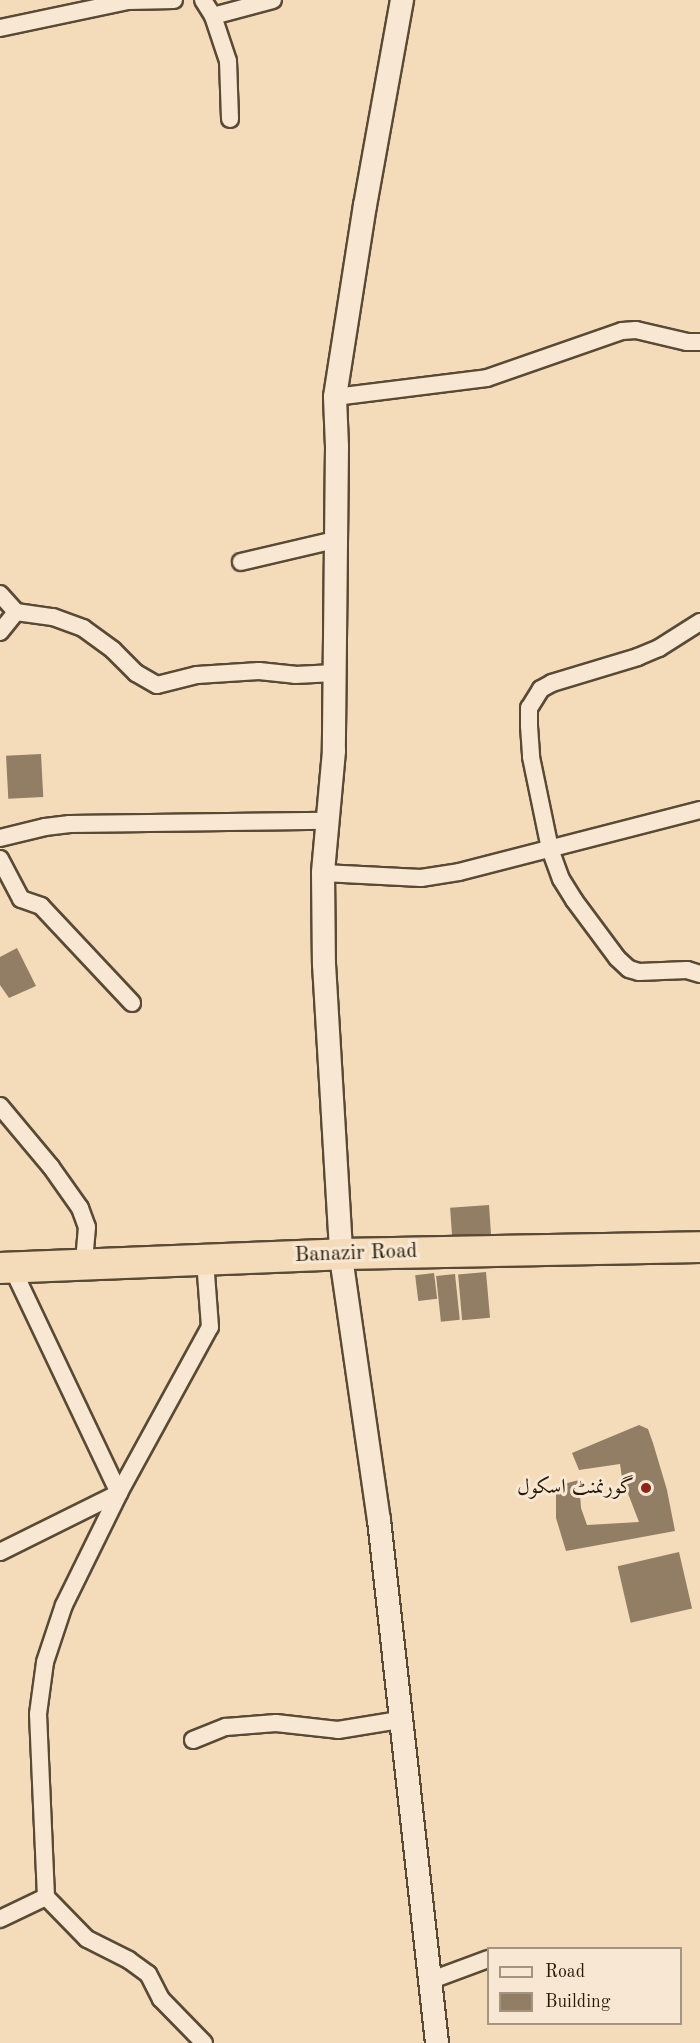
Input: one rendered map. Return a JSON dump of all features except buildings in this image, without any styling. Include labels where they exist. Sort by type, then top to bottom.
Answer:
[{"type":"highway","name":"Banazir Road","points":[[6,1268],[342,1254],[700,1247]]},
{"type":"street","points":[[0,28],[128,2],[174,0]]},
{"type":"street","points":[[203,0],[213,16],[228,61],[230,119]]},
{"type":"street","points":[[213,16],[273,0]]},
{"type":"street","points":[[402,0],[363,216],[334,397],[338,447],[334,751],[322,873],[324,964],[342,1254],[379,1520],[399,1720],[437,2043]]},
{"type":"street","points":[[334,397],[487,378],[622,331],[636,330],[687,342],[700,342]]},
{"type":"street","points":[[241,562],[335,540]]},
{"type":"street","points":[[0,594],[16,612],[53,617],[83,628],[113,650],[136,673],[157,685],[197,675],[259,671],[295,675],[334,673]]},
{"type":"street","points":[[0,632],[16,612]]},
{"type":"street","points":[[700,622],[659,648],[552,683],[541,689],[529,708],[531,757],[550,849],[561,879],[574,900],[629,969],[639,972],[687,970],[700,974]]},
{"type":"street","points":[[322,873],[421,878],[459,872],[700,810]]},
{"type":"street","points":[[0,838],[45,827],[70,824],[327,821]]},
{"type":"street","points":[[0,859],[21,900],[41,906],[132,1003]]},
{"type":"street","points":[[0,1106],[51,1167],[80,1208],[87,1227],[84,1265]]},
{"type":"street","points":[[204,2043],[161,1999],[148,1974],[129,1960],[87,1939],[46,1897],[38,1714],[45,1662],[64,1605],[119,1492],[210,1327],[205,1260]]},
{"type":"street","points":[[6,1268],[119,1492]]},
{"type":"street","points":[[0,1552],[119,1492]]},
{"type":"street","points":[[193,1740],[226,1727],[276,1723],[338,1730],[399,1720]]},
{"type":"street","points":[[0,1919],[46,1897]]},
{"type":"street","points":[[429,1981],[487,1960]]},
{"type":"place","name":"گورنمنٹ اسکول","points":[[646,1488]]}]
